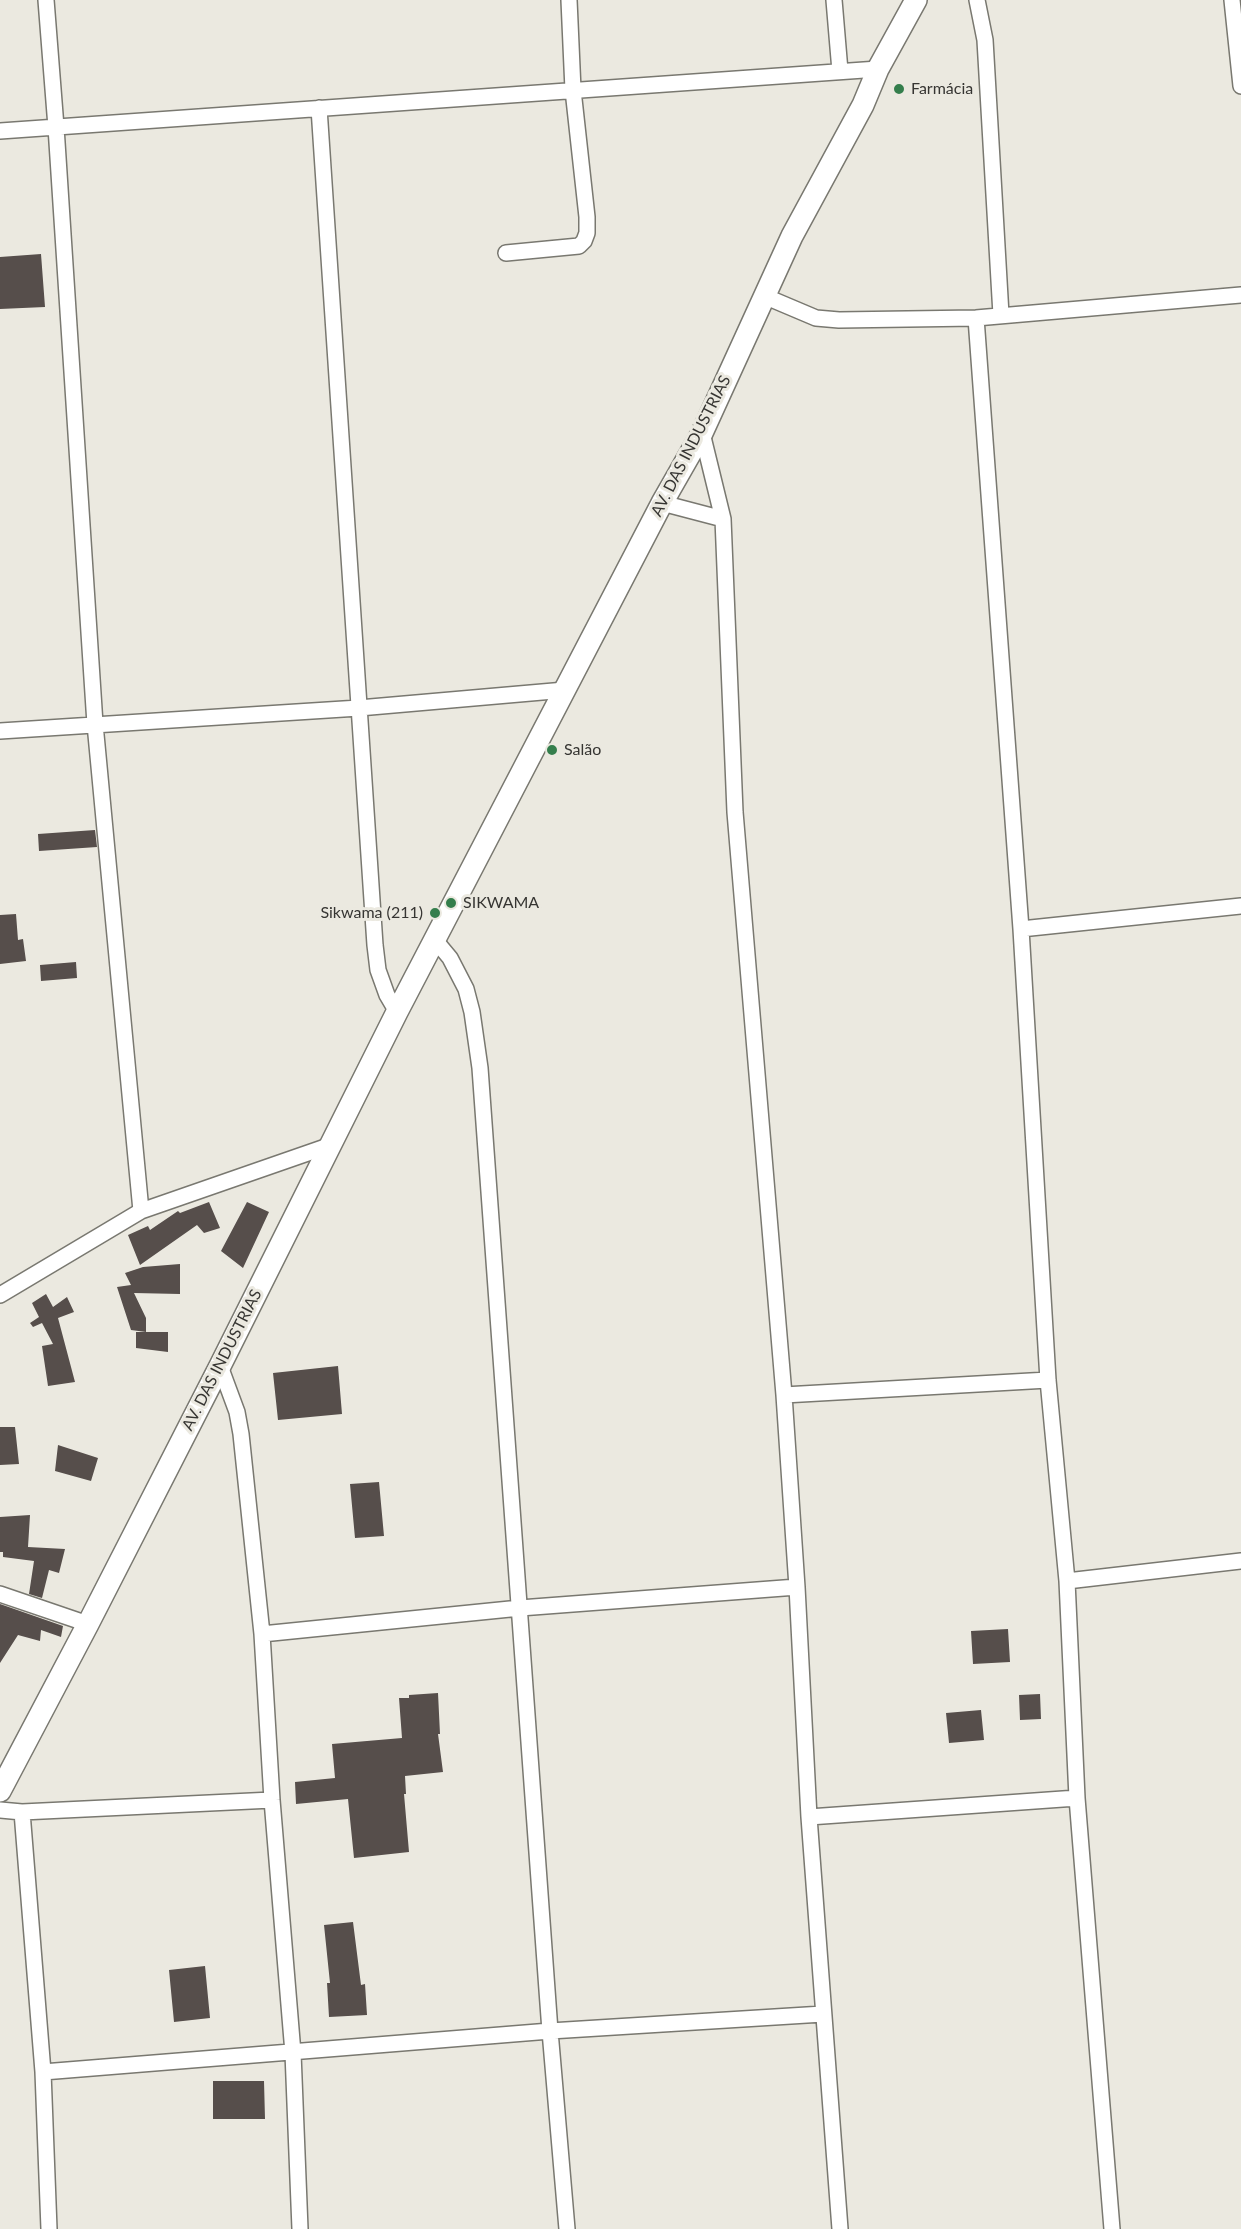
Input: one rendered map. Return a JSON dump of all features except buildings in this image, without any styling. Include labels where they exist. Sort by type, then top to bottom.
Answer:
[{"type":"main road","name":"AV. DAS INDUSTRIAS","points":[[0,1791],[220,1366],[396,1012],[662,503],[702,433],[792,236],[863,105],[878,69],[915,0]]},
{"type":"street","points":[[46,0],[94,724],[141,1211]]},
{"type":"street","points":[[506,253],[579,246],[584,241],[587,217],[573,90],[569,0]]},
{"type":"street","points":[[834,0],[840,71]]},
{"type":"street","points":[[976,0],[984,40],[1001,315]]},
{"type":"street","points":[[1232,0],[1241,86]]},
{"type":"street","points":[[0,131],[878,69]]},
{"type":"street","points":[[319,108],[375,945],[378,970],[387,996],[396,1012]]},
{"type":"street","points":[[764,296],[816,318],[839,320],[976,318],[1241,295]]},
{"type":"street","points":[[976,318],[1021,929],[1047,1380],[1067,1581],[1077,1798],[1112,2229]]},
{"type":"street","points":[[702,433],[723,519],[735,812],[784,1395],[809,1817],[840,2229]]},
{"type":"street","points":[[662,503],[723,519]]},
{"type":"street","points":[[0,731],[359,708],[565,690]]},
{"type":"street","points":[[1021,929],[1241,906]]},
{"type":"street","points":[[438,934],[466,988],[480,1068],[550,2031],[567,2229]]},
{"type":"street","points":[[0,1295],[141,1211],[331,1145]]},
{"type":"street","points":[[220,1366],[237,1412],[241,1434],[262,1634],[272,1800],[293,2053],[300,2229]]},
{"type":"street","points":[[784,1395],[1047,1380]]},
{"type":"street","points":[[1067,1581],[1241,1561]]},
{"type":"street","points":[[262,1634],[520,1608],[797,1587]]},
{"type":"street","points":[[0,1594],[88,1624]]},
{"type":"street","points":[[809,1817],[1077,1798]]},
{"type":"street","points":[[0,1810],[21,1812],[272,1800]]},
{"type":"street","points":[[21,1812],[43,2072],[49,2229]]},
{"type":"street","points":[[43,2072],[550,2031],[823,2014]]},
{"type":"place","name":"Farmácia","points":[[899,89]]},
{"type":"place","name":"Salão","points":[[552,750]]},
{"type":"place","name":"SIKWAMA","points":[[451,903]]},
{"type":"place","name":"Sikwama (211)","points":[[435,913]]}]
